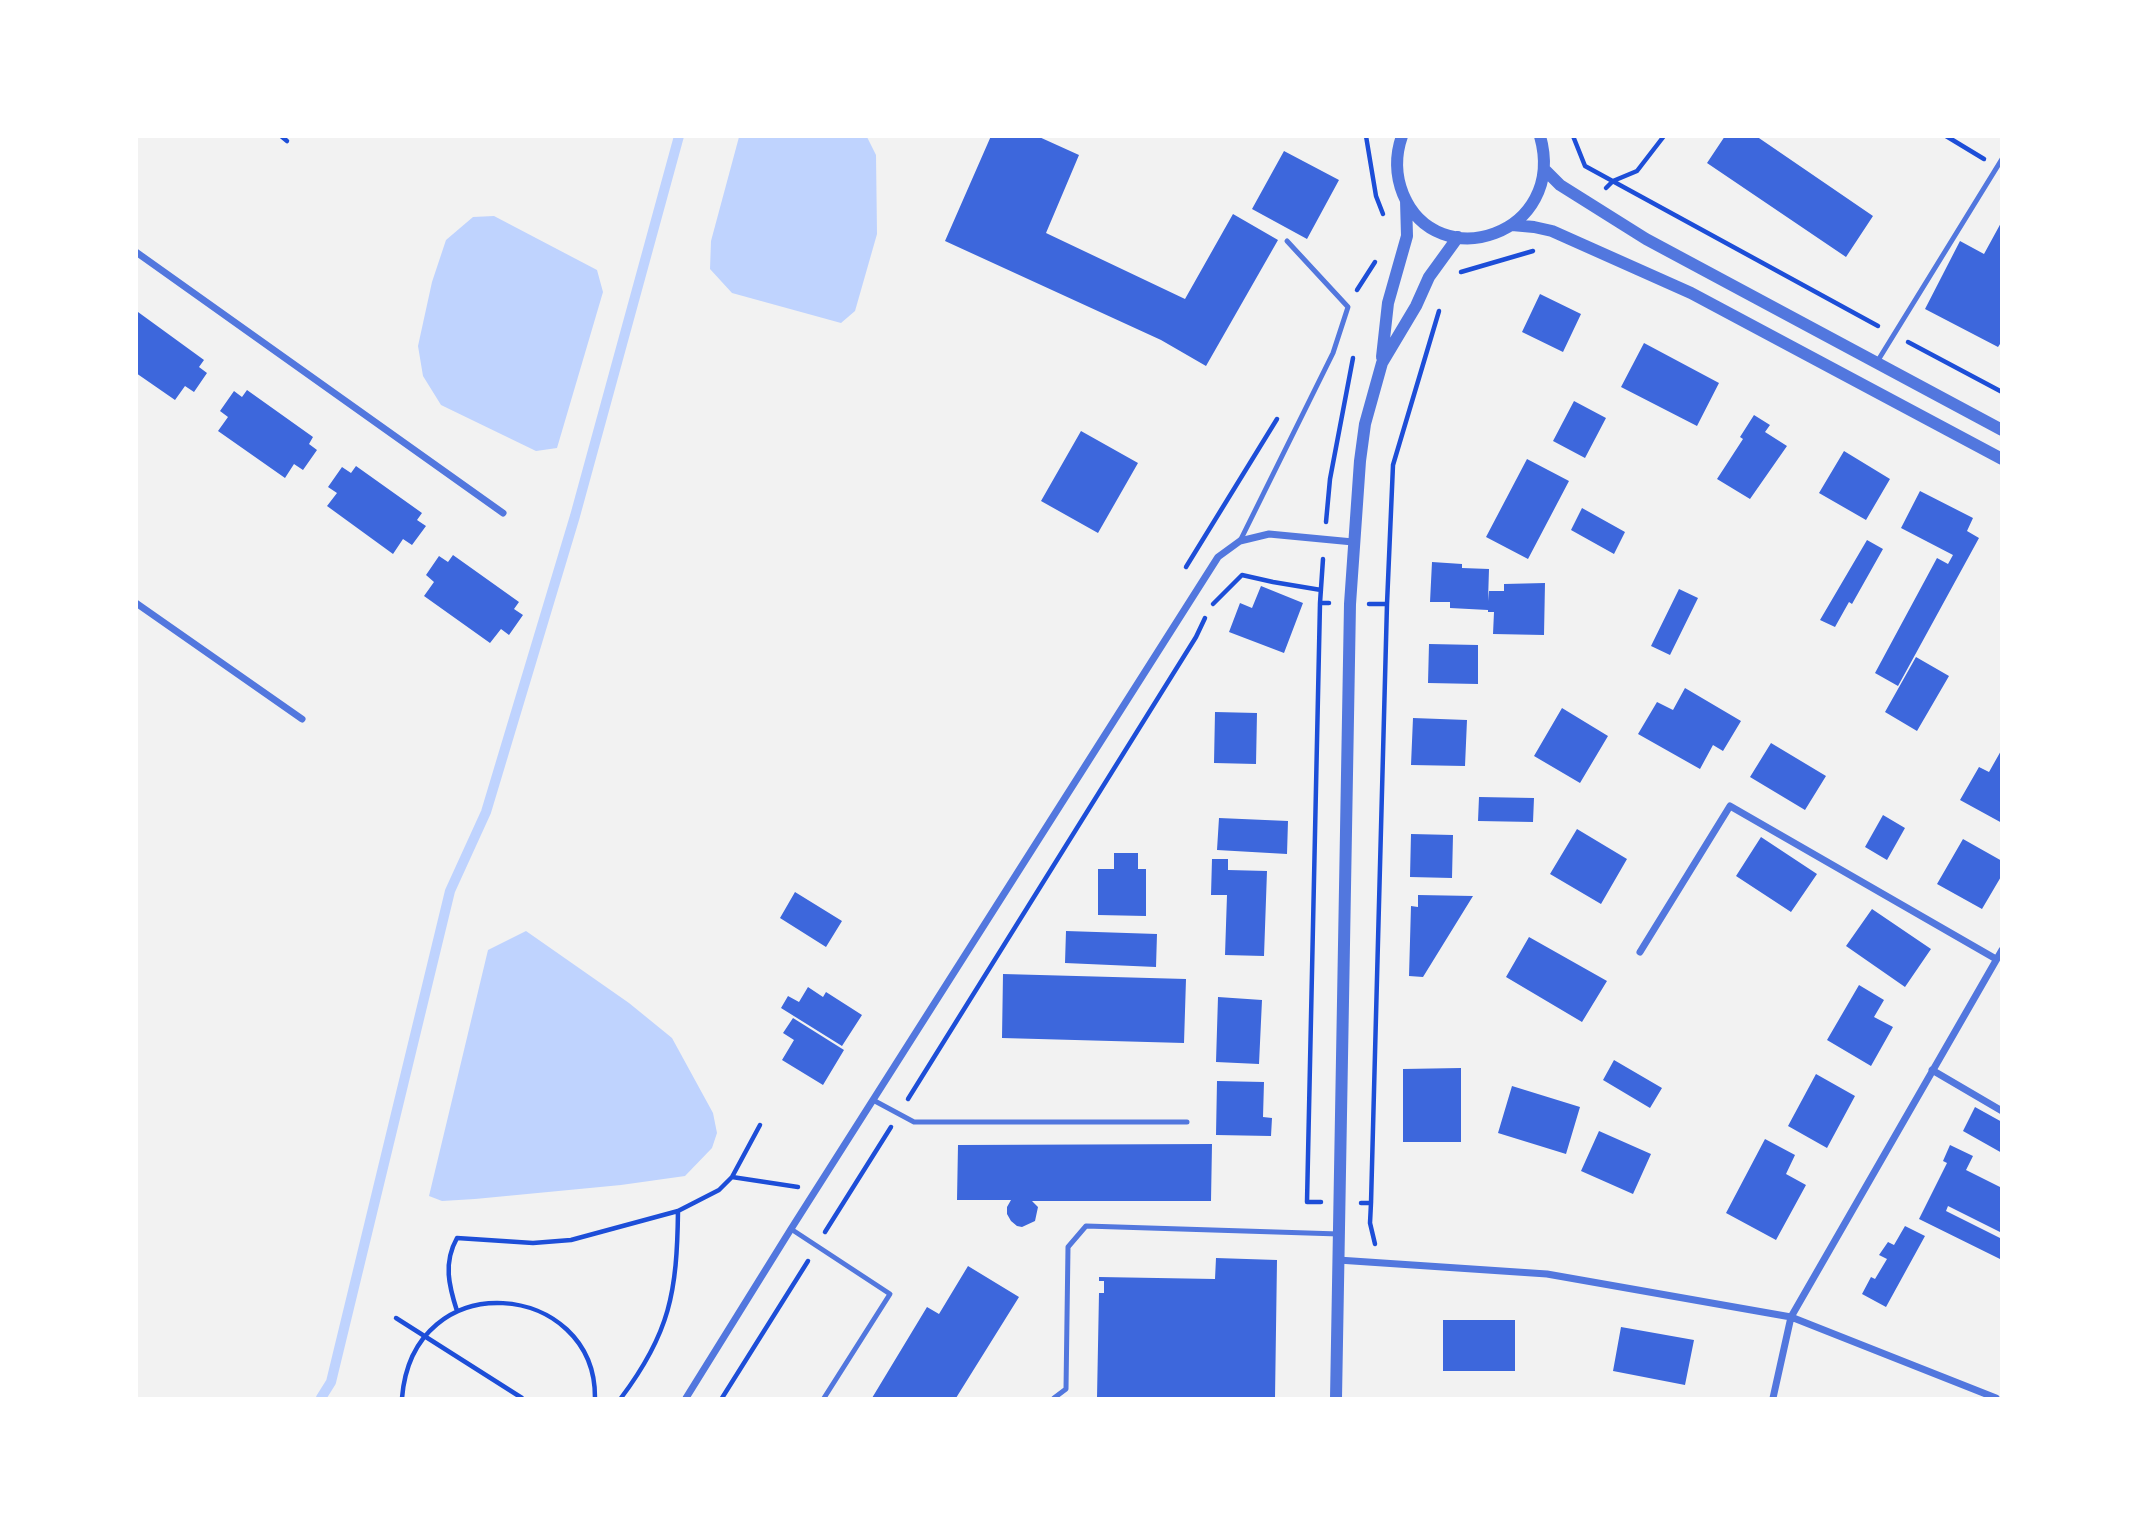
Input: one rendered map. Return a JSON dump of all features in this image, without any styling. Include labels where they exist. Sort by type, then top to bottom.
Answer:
[{"type":"street","points":[[1389,136],[1400,142],[1396,166],[1406,200],[1415,213],[1428,224],[1442,233],[1458,237],[1486,236],[1512,225],[1525,215],[1542,186],[1545,170],[1540,136]]},
{"type":"street","points":[[1545,170],[1560,185],[1646,239],[2001,430]]},
{"type":"street","points":[[1336,1398],[1353,542],[1365,424],[1382,363],[1388,303],[1407,236],[1406,200]]},
{"type":"street","points":[[1512,225],[1552,231],[1691,293],[2001,459]]},
{"type":"street","points":[[1382,363],[1416,306],[1429,277],[1458,237]]},
{"type":"street","points":[[136,252],[503,513]]},
{"type":"street","points":[[686,1398],[1218,557],[1240,541],[1269,534],[1353,542]]},
{"type":"street","points":[[136,603],[302,719]]},
{"type":"street","points":[[1640,952],[1730,806],[1997,959]]},
{"type":"street","points":[[1773,1398],[1791,1317],[2001,950]]},
{"type":"street","points":[[1932,1070],[2001,1111]]},
{"type":"street","points":[[1338,1260],[1547,1274],[1791,1317],[1996,1398]]},
{"type":"lane","points":[[1877,362],[1999,169],[2001,159]]},
{"type":"lane","points":[[1240,541],[1333,353],[1347,306],[1287,241]]},
{"type":"lane","points":[[873,1100],[914,1122],[1187,1122]]},
{"type":"lane","points":[[1054,1398],[1066,1389],[1068,1247],[1086,1226],[1339,1234]]},
{"type":"lane","points":[[791,1229],[890,1294],[824,1398]]},
{"type":"path","points":[[281,136],[287,141]]},
{"type":"path","points":[[1366,136],[1376,196],[1386,220]]},
{"type":"path","points":[[1573,136],[1585,166],[2001,392]]},
{"type":"path","points":[[1613,181],[1637,172],[1664,136]]},
{"type":"path","points":[[1946,136],[1999,169]]},
{"type":"path","points":[[1429,277],[1444,285],[1453,274],[1532,250],[1542,252]]},
{"type":"path","points":[[1347,306],[1380,257],[1377,269]]},
{"type":"path","points":[[1387,604],[1393,464],[1440,307]]},
{"type":"path","points":[[1320,603],[1330,479],[1353,357]]},
{"type":"path","points":[[1184,569],[1279,416]]},
{"type":"path","points":[[722,1398],[1217,600],[1242,575],[1321,590]]},
{"type":"path","points":[[457,1311],[447,1270],[451,1248],[457,1238],[533,1243],[571,1240],[678,1211],[719,1190],[732,1177],[760,1125]]},
{"type":"path","points":[[732,1177],[802,1187],[794,1199]]},
{"type":"path","points":[[621,1398],[644,1367],[662,1333],[677,1267],[678,1211]]},
{"type":"path","points":[[402,1398],[404,1379],[423,1336],[457,1311],[490,1303],[520,1305],[545,1313],[566,1329],[589,1364],[595,1385],[594,1398]]},
{"type":"path","points":[[396,1318],[522,1398]]},
{"type":"water","points":[[739,137],[867,137],[876,155],[877,234],[855,311],[841,323],[732,293],[710,269],[711,241]]},
{"type":"water","points":[[494,216],[597,270],[603,292],[557,448],[536,451],[441,405],[423,376],[418,346],[432,282],[446,240],[473,217]]},
{"type":"water","points":[[526,931],[629,1003],[672,1038],[713,1113],[717,1133],[712,1148],[685,1176],[475,1199],[442,1201],[429,1196],[488,950]]},
{"type":"building","points":[[991,136],[1037,136],[1079,155],[1046,233],[1185,299],[1233,214],[1278,240],[1206,366],[1161,340],[945,241]]},
{"type":"building","points":[[1725,136],[1756,136],[1873,216],[1846,257],[1707,163]]},
{"type":"building","points":[[1284,151],[1339,180],[1307,239],[1252,209]]},
{"type":"building","points":[[2002,221],[2002,341],[1998,347],[1925,309],[1960,241],[1984,254]]},
{"type":"building","points":[[1540,294],[1581,314],[1563,352],[1522,332]]},
{"type":"building","points":[[138,312],[204,360],[199,367],[207,373],[194,392],[185,386],[175,400],[136,373]]},
{"type":"building","points":[[1644,343],[1719,383],[1697,426],[1621,387]]},
{"type":"building","points":[[247,390],[313,437],[309,444],[317,450],[303,470],[294,464],[285,478],[218,431],[228,417],[220,411],[234,391],[242,397]]},
{"type":"building","points":[[1574,401],[1606,418],[1585,458],[1553,441]]},
{"type":"building","points":[[1754,415],[1770,425],[1765,432],[1787,446],[1750,499],[1717,479],[1743,439],[1740,437]]},
{"type":"building","points":[[1081,431],[1138,463],[1098,533],[1041,501]]},
{"type":"building","points":[[1844,451],[1890,479],[1866,520],[1819,493]]},
{"type":"building","points":[[1527,459],[1569,481],[1528,559],[1486,537]]},
{"type":"building","points":[[356,466],[422,513],[417,520],[426,526],[412,545],[403,539],[393,554],[327,506],[337,493],[328,487],[342,467],[351,473]]},
{"type":"building","points":[[1920,491],[1973,518],[1967,531],[1979,538],[1898,686],[1875,673],[1937,558],[1948,564],[1953,555],[1901,528]]},
{"type":"building","points":[[1582,508],[1625,532],[1614,554],[1571,530]]},
{"type":"building","points":[[1867,540],[1883,549],[1852,604],[1849,602],[1835,627],[1820,620]]},
{"type":"building","points":[[453,555],[519,602],[514,609],[523,615],[509,635],[501,629],[490,643],[424,596],[434,582],[426,575],[439,556],[448,562]]},
{"type":"building","points":[[1432,562],[1462,564],[1462,568],[1489,569],[1488,601],[1489,591],[1504,591],[1504,584],[1545,583],[1544,635],[1493,634],[1494,612],[1450,608],[1450,602],[1430,602]]},
{"type":"building","points":[[1261,586],[1303,603],[1284,653],[1229,632],[1240,603],[1252,608]]},
{"type":"building","points":[[1679,589],[1698,598],[1670,655],[1651,646]]},
{"type":"building","points":[[1429,644],[1478,645],[1478,684],[1428,683]]},
{"type":"building","points":[[1916,657],[1949,676],[1917,731],[1885,712]]},
{"type":"building","points":[[1685,688],[1741,721],[1723,751],[1713,745],[1700,769],[1638,734],[1657,702],[1673,710]]},
{"type":"building","points":[[1562,708],[1608,736],[1580,783],[1534,756]]},
{"type":"building","points":[[1215,712],[1257,713],[1256,764],[1214,763]]},
{"type":"building","points":[[1413,718],[1467,720],[1465,766],[1411,765]]},
{"type":"building","points":[[1771,743],[1826,776],[1805,810],[1750,777]]},
{"type":"building","points":[[2002,749],[2002,823],[1960,800],[1979,767],[1989,772]]},
{"type":"building","points":[[1479,797],[1534,798],[1533,822],[1478,821]]},
{"type":"building","points":[[1883,815],[1905,828],[1887,860],[1865,847]]},
{"type":"building","points":[[1219,818],[1288,821],[1287,854],[1217,850]]},
{"type":"building","points":[[1577,829],[1627,859],[1601,904],[1550,874]]},
{"type":"building","points":[[1411,834],[1453,835],[1452,878],[1410,877]]},
{"type":"building","points":[[1761,837],[1817,874],[1791,912],[1736,876]]},
{"type":"building","points":[[1963,839],[2002,861],[2002,875],[1982,909],[1937,884]]},
{"type":"building","points":[[1114,853],[1138,853],[1138,869],[1146,869],[1146,916],[1098,915],[1098,869],[1114,869]]},
{"type":"building","points":[[1212,859],[1228,859],[1228,870],[1267,871],[1264,956],[1225,955],[1227,895],[1211,895]]},
{"type":"building","points":[[795,892],[842,921],[826,947],[780,918]]},
{"type":"building","points":[[1418,895],[1473,896],[1423,977],[1409,976],[1411,906],[1418,907]]},
{"type":"building","points":[[1872,909],[1931,949],[1905,987],[1846,946]]},
{"type":"building","points":[[1066,931],[1157,934],[1156,967],[1065,963]]},
{"type":"building","points":[[1529,937],[1607,981],[1582,1022],[1506,977]]},
{"type":"building","points":[[1003,974],[1186,979],[1184,1043],[1002,1038]]},
{"type":"building","points":[[1859,985],[1884,1000],[1874,1017],[1893,1027],[1871,1066],[1827,1040]]},
{"type":"building","points":[[808,987],[823,997],[826,992],[862,1015],[842,1046],[781,1008],[788,996],[799,1002]]},
{"type":"building","points":[[1218,997],[1262,1000],[1259,1064],[1216,1062]]},
{"type":"building","points":[[793,1018],[844,1050],[823,1085],[782,1060],[794,1040],[783,1033]]},
{"type":"building","points":[[1614,1060],[1662,1088],[1650,1108],[1603,1080]]},
{"type":"building","points":[[1461,1068],[1461,1142],[1403,1142],[1403,1069]]},
{"type":"building","points":[[1816,1074],[1855,1096],[1827,1148],[1788,1126]]},
{"type":"building","points":[[1217,1081],[1264,1082],[1263,1117],[1272,1118],[1271,1136],[1216,1135]]},
{"type":"building","points":[[1512,1086],[1580,1107],[1566,1154],[1498,1133]]},
{"type":"building","points":[[1975,1107],[2002,1122],[2002,1153],[1963,1131]]},
{"type":"building","points":[[1599,1131],[1651,1154],[1633,1194],[1581,1171]]},
{"type":"building","points":[[1765,1139],[1795,1155],[1786,1174],[1806,1185],[1776,1240],[1726,1213]]},
{"type":"building","points":[[1212,1144],[1211,1201],[1032,1201],[1038,1207],[1035,1221],[1022,1227],[1011,1221],[1007,1214],[1011,1200],[957,1200],[958,1145]]},
{"type":"building","points":[[1950,1145],[1973,1156],[1966,1170],[2002,1188],[2002,1233],[1948,1206],[1946,1211],[2002,1239],[2002,1260],[1919,1219],[1947,1163],[1943,1161]]},
{"type":"building","points":[[1905,1226],[1925,1236],[1886,1307],[1862,1294],[1871,1277],[1875,1279],[1887,1259],[1879,1255],[1888,1242],[1894,1245]]},
{"type":"building","points":[[1216,1258],[1277,1260],[1275,1398],[1097,1398],[1099,1293],[1104,1293],[1104,1281],[1099,1281],[1099,1277],[1215,1279]]},
{"type":"building","points":[[968,1266],[1019,1297],[956,1398],[872,1398],[927,1307],[939,1314]]},
{"type":"building","points":[[1443,1320],[1515,1320],[1515,1371],[1443,1371]]},
{"type":"building","points":[[1621,1327],[1694,1340],[1685,1385],[1613,1371]]},
{"type":"waterway","points":[[321,1398],[331,1382],[450,891],[486,812],[575,516],[679,136]]}]
